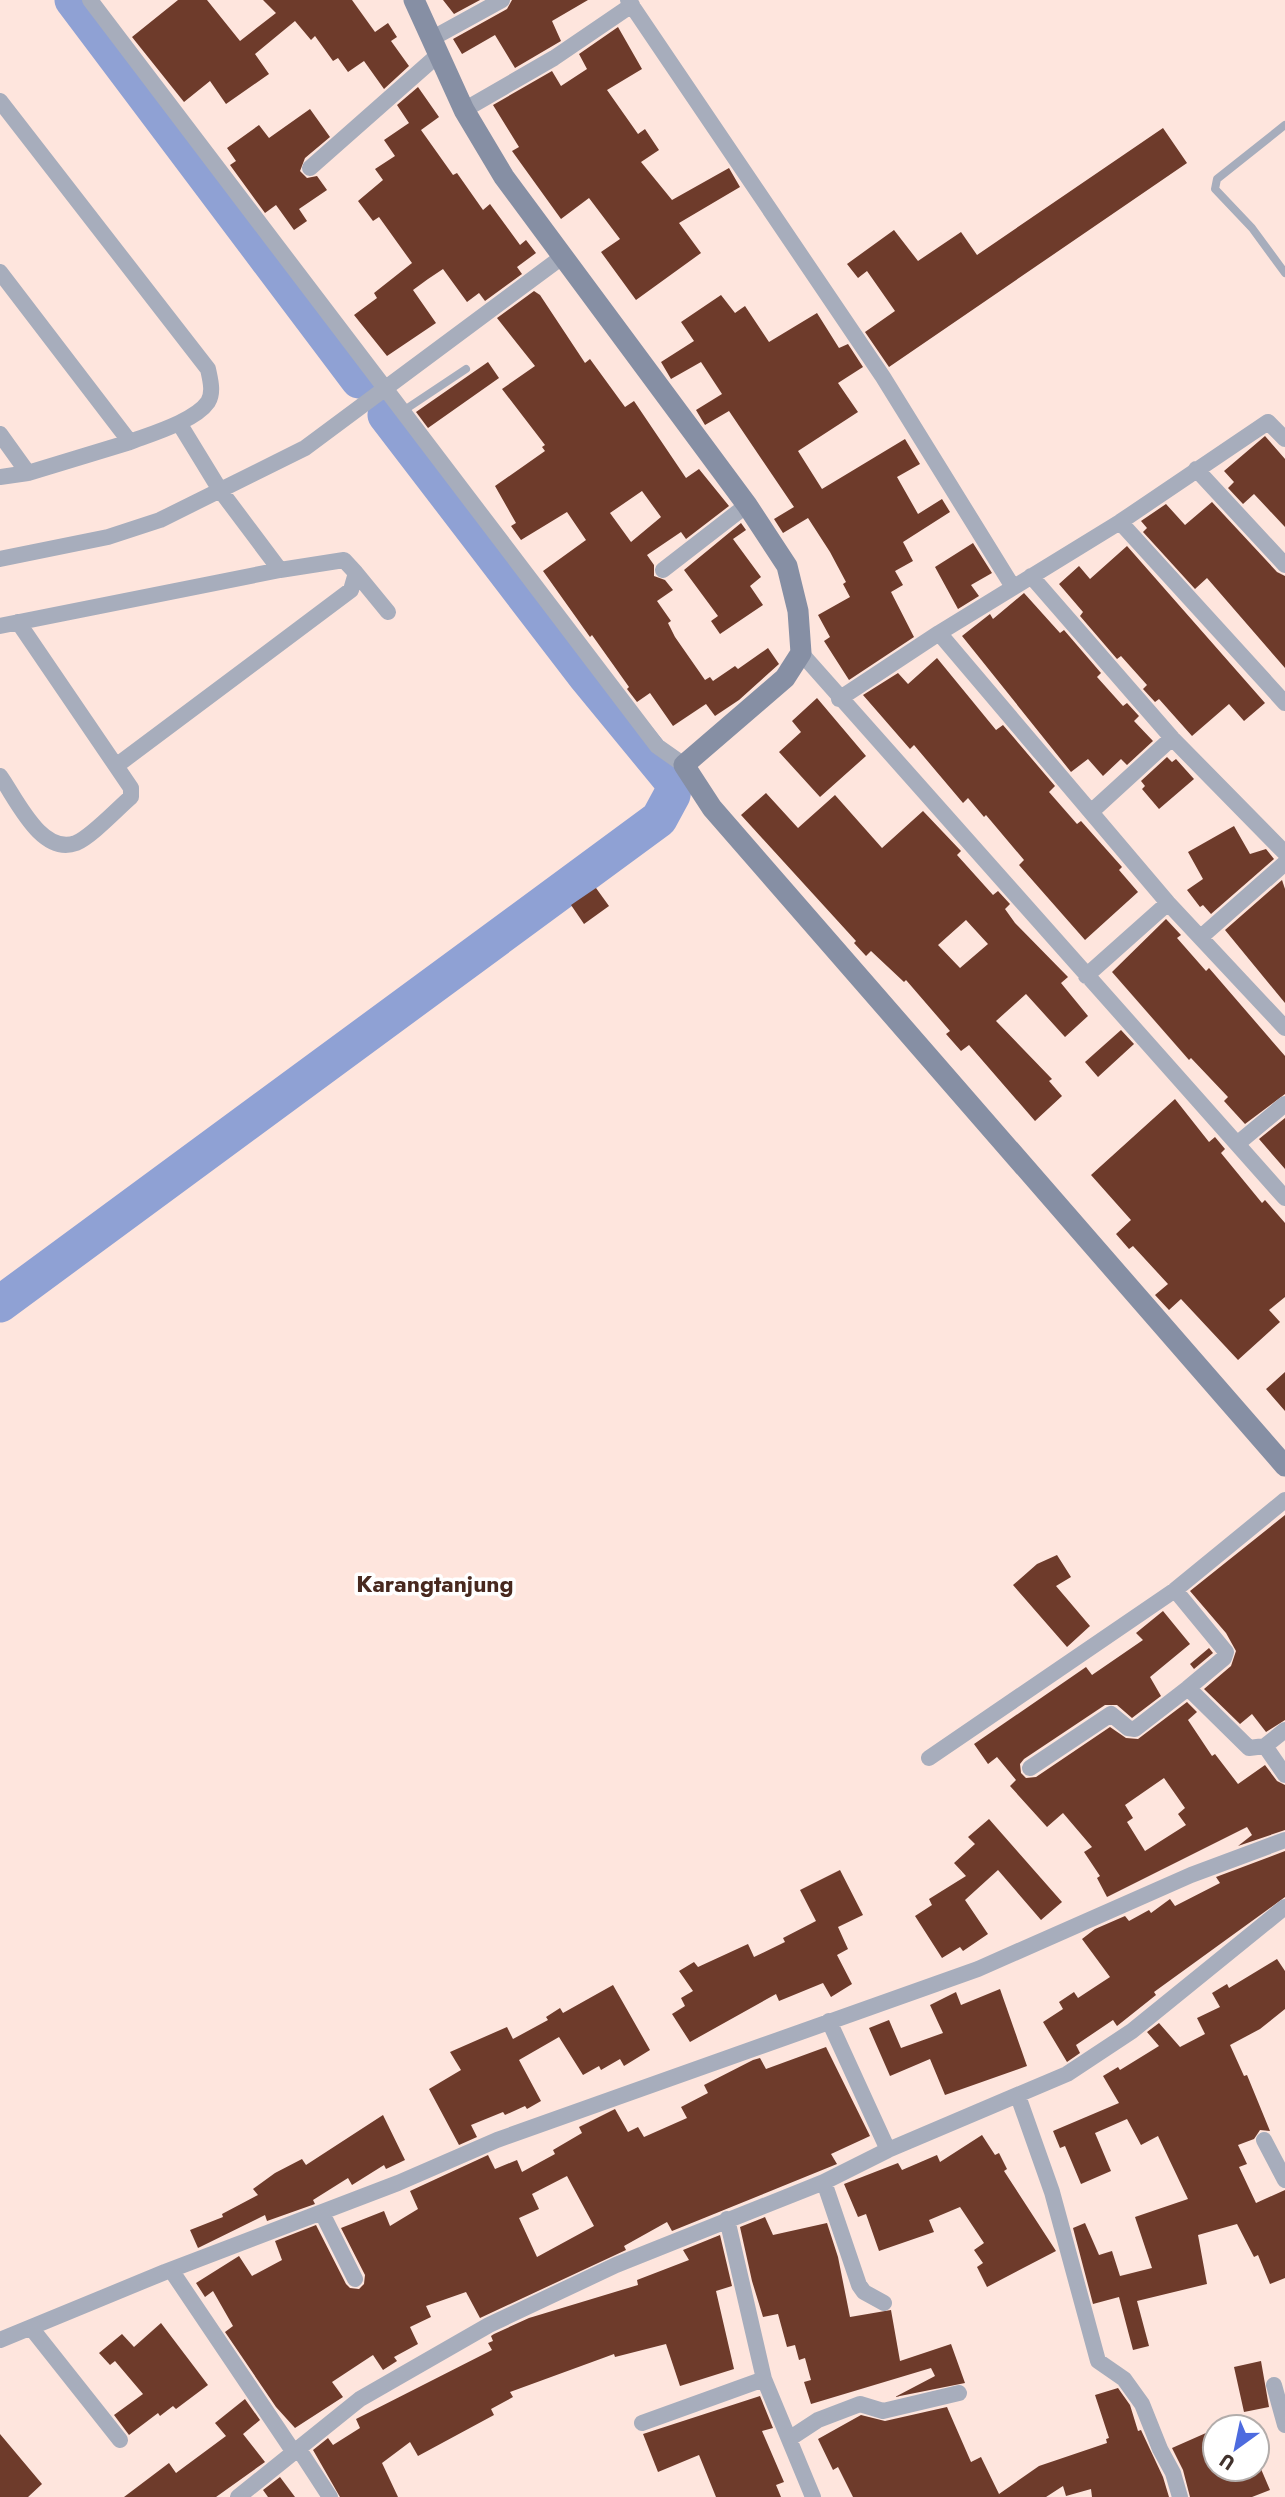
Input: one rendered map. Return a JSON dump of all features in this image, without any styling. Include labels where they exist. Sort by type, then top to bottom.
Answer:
[{"type":"street","points":[[90,0],[657,746],[684,765],[712,808],[1285,1466]]},
{"type":"street","points":[[414,0],[464,110],[504,177],[747,505],[787,566],[798,611],[800,653],[785,678],[684,765]]},
{"type":"street","points":[[310,168],[435,47],[502,0]]},
{"type":"street","points":[[464,110],[554,58],[630,2],[883,377],[1013,587]]},
{"type":"street","points":[[0,101],[208,369],[211,390],[208,402],[179,423],[130,442],[28,473],[0,477]]},
{"type":"street","points":[[0,559],[108,537],[160,520],[305,448],[387,390],[562,257]]},
{"type":"street","points":[[0,272],[130,442]]},
{"type":"street","points":[[839,699],[939,633],[1120,522],[1268,422],[1285,414]]},
{"type":"street","points":[[1268,422],[1285,439]]},
{"type":"street","points":[[179,423],[220,491],[279,570]]},
{"type":"street","points":[[0,434],[28,473]]},
{"type":"street","points":[[1196,469],[1285,565]]},
{"type":"street","points":[[663,570],[747,505]]},
{"type":"street","points":[[1120,522],[1285,703]]},
{"type":"street","points":[[0,626],[279,570],[344,560],[388,612]]},
{"type":"street","points":[[116,766],[351,590],[356,572]]},
{"type":"street","points":[[1031,576],[1172,738],[1285,853]]},
{"type":"street","points":[[0,776],[42,835],[54,844],[76,843],[131,797],[131,788],[18,622]]},
{"type":"street","points":[[939,633],[1168,902],[1285,1028]]},
{"type":"street","points":[[800,653],[1285,1198]]},
{"type":"street","points":[[1091,812],[1172,738]]},
{"type":"street","points":[[1200,937],[1285,863]]},
{"type":"street","points":[[1086,975],[1168,902]]},
{"type":"street","points":[[1237,1144],[1285,1104]]},
{"type":"street","points":[[929,1758],[1175,1590],[1285,1500]]},
{"type":"street","points":[[1030,1768],[1111,1714],[1128,1728],[1135,1729],[1224,1658],[1226,1652],[1175,1590]]},
{"type":"street","points":[[1188,1688],[1249,1748],[1265,1746],[1285,1730]]},
{"type":"street","points":[[1265,1746],[1285,1775]]},
{"type":"street","points":[[0,2340],[171,2270],[322,2213],[496,2140],[978,1969],[1191,1875],[1285,1840]]},
{"type":"street","points":[[238,2497],[360,2399],[489,2325],[616,2265],[824,2182],[888,2150],[1067,2074],[1123,2037],[1285,1907]]},
{"type":"street","points":[[829,2021],[888,2150]]},
{"type":"street","points":[[1018,2096],[1052,2192],[1098,2361],[1124,2379],[1142,2404],[1180,2497]]},
{"type":"street","points":[[1264,2140],[1285,2180]]},
{"type":"street","points":[[824,2182],[859,2285],[864,2292],[884,2304]]},
{"type":"street","points":[[322,2213],[355,2279]]},
{"type":"street","points":[[727,2219],[764,2379],[813,2497]]},
{"type":"street","points":[[171,2270],[330,2497]]},
{"type":"street","points":[[32,2329],[120,2440]]},
{"type":"street","points":[[642,2423],[764,2379]]},
{"type":"street","points":[[1274,2385],[1285,2425]]},
{"type":"street","points":[[789,2438],[818,2420],[860,2404],[883,2411],[960,2393]]},
{"type":"lane","points":[[1285,125],[1214,184],[1215,189],[1252,228],[1285,273]]},
{"type":"lane","points":[[403,411],[466,369]]},
{"type":"building","points":[[178,0],[207,0],[240,41],[276,13],[263,0],[352,0],[375,32],[388,23],[397,37],[391,41],[409,66],[384,89],[364,61],[348,72],[338,58],[333,61],[315,36],[311,40],[295,21],[255,54],[269,74],[226,104],[210,81],[184,102],[132,37]]},
{"type":"building","points":[[443,0],[480,0],[454,14]]},
{"type":"building","points":[[512,0],[588,0],[552,21],[561,41],[515,68],[495,35],[462,54],[453,39],[507,9]]},
{"type":"building","points":[[618,27],[642,69],[607,90],[638,134],[645,129],[659,150],[641,162],[672,200],[729,168],[740,187],[679,223],[701,253],[636,300],[601,252],[620,239],[589,198],[561,219],[512,151],[519,147],[493,105],[552,71],[561,86],[587,69],[579,54]]},
{"type":"building","points":[[418,87],[439,117],[421,130],[453,175],[457,173],[483,210],[490,204],[520,245],[526,240],[536,253],[517,267],[522,274],[485,301],[479,293],[467,302],[443,269],[428,279],[413,290],[436,323],[387,356],[354,315],[377,298],[374,293],[412,263],[379,217],[373,221],[358,201],[383,180],[375,169],[395,156],[384,140],[409,123],[397,105]]},
{"type":"building","points":[[310,109],[330,137],[305,158],[300,171],[307,178],[317,176],[327,190],[299,209],[307,221],[294,230],[276,205],[265,213],[230,165],[236,161],[227,148],[259,125],[269,138]]},
{"type":"building","points":[[1163,128],[1187,163],[889,367],[865,332],[895,311],[867,271],[858,278],[847,264],[894,230],[918,261],[961,232],[977,255]]},
{"type":"building","points":[[534,291],[540,295],[585,363],[590,359],[625,407],[634,401],[686,478],[699,469],[729,506],[686,539],[681,532],[647,555],[654,565],[654,576],[665,580],[673,590],[657,601],[671,621],[668,623],[675,637],[705,680],[710,677],[713,681],[735,666],[738,669],[768,648],[779,664],[739,700],[715,716],[706,704],[673,726],[650,693],[637,702],[627,689],[629,687],[592,635],[590,637],[543,571],[586,540],[567,512],[521,540],[511,526],[516,523],[495,486],[545,451],[542,447],[545,445],[502,389],[535,366],[497,318]],"holes":[[[642,491],[661,517],[631,542],[610,513]]]},
{"type":"building","points":[[721,295],[735,313],[745,306],[769,342],[817,313],[839,348],[848,344],[863,367],[838,383],[858,412],[798,451],[822,489],[905,439],[920,464],[897,477],[918,514],[942,499],[950,512],[903,542],[913,561],[895,571],[903,585],[891,592],[914,637],[849,680],[824,641],[830,637],[818,615],[850,597],[843,584],[846,582],[830,552],[808,518],[783,533],[774,519],[794,507],[729,411],[705,425],[696,410],[722,394],[701,362],[671,379],[661,362],[694,341],[681,322]]},
{"type":"building","points":[[488,362],[499,378],[428,428],[416,412]]},
{"type":"building","points":[[1265,436],[1285,459],[1285,527],[1254,494],[1243,504],[1228,488],[1234,482],[1224,471]]},
{"type":"building","points":[[1212,502],[1277,572],[1285,576],[1285,668],[1207,578],[1195,589],[1143,532],[1147,528],[1141,521],[1166,504],[1185,525]]},
{"type":"building","points":[[741,523],[746,530],[733,539],[761,577],[750,586],[763,605],[720,634],[711,621],[718,616],[684,570]]},
{"type":"building","points":[[973,543],[992,573],[971,585],[979,596],[958,609],[935,567]]},
{"type":"building","points":[[1127,546],[1265,703],[1244,721],[1229,704],[1192,736],[1159,699],[1155,702],[1143,689],[1147,685],[1121,656],[1117,659],[1080,616],[1083,612],[1059,584],[1079,566],[1090,579]]},
{"type":"building","points":[[1024,593],[1060,633],[1064,630],[1101,673],[1097,677],[1123,706],[1127,703],[1139,716],[1134,721],[1153,741],[1127,765],[1121,759],[1103,776],[1088,759],[1071,772],[962,636],[990,614],[993,619]]},
{"type":"building","points":[[937,658],[996,730],[1003,725],[1055,786],[1049,792],[1077,824],[1081,821],[1122,867],[1119,870],[1138,892],[1085,940],[1019,865],[1024,860],[986,815],[984,817],[968,798],[963,803],[914,745],[910,749],[863,695],[898,673],[908,684]]},
{"type":"building","points":[[817,698],[866,756],[820,797],[779,752],[801,732],[792,721]]},
{"type":"building","points":[[1167,757],[1172,762],[1176,759],[1194,779],[1159,809],[1142,789],[1145,786],[1141,781]]},
{"type":"building","points":[[766,793],[798,828],[835,795],[882,848],[923,811],[961,851],[957,855],[993,895],[998,891],[1010,904],[1005,909],[1015,923],[1068,977],[1061,983],[1088,1016],[1065,1037],[1026,994],[996,1021],[1052,1079],[1049,1081],[1062,1096],[1035,1121],[969,1045],[961,1051],[946,1034],[950,1031],[906,980],[904,982],[871,951],[866,956],[854,943],[856,941],[741,815]],"holes":[[[966,920],[988,944],[960,968],[938,945]]]},
{"type":"building","points":[[1234,826],[1250,854],[1266,849],[1274,859],[1211,914],[1203,905],[1200,907],[1187,890],[1203,879],[1188,852]]},
{"type":"building","points":[[1282,880],[1285,889],[1285,1003],[1225,930]]},
{"type":"building","points":[[596,888],[609,906],[584,924],[571,905]]},
{"type":"building","points":[[1166,919],[1181,935],[1177,938],[1206,971],[1209,968],[1285,1056],[1285,1094],[1245,1124],[1224,1101],[1228,1097],[1191,1058],[1189,1060],[1112,972]]},
{"type":"building","points":[[1121,1030],[1134,1044],[1098,1077],[1085,1062]]},
{"type":"building","points":[[1175,1099],[1209,1142],[1215,1137],[1225,1149],[1221,1153],[1262,1203],[1265,1200],[1285,1223],[1285,1297],[1269,1310],[1280,1322],[1238,1360],[1181,1299],[1169,1310],[1155,1295],[1168,1284],[1133,1246],[1129,1249],[1116,1234],[1131,1220],[1091,1175]]},
{"type":"building","points":[[1285,1118],[1285,1169],[1259,1139]]},
{"type":"building","points":[[1285,1372],[1285,1411],[1266,1389]]},
{"type":"building","points":[[1285,1515],[1285,1720],[1266,1732],[1252,1714],[1240,1724],[1204,1689],[1231,1666],[1236,1651],[1226,1633],[1190,1591]]},
{"type":"building","points":[[1057,1555],[1071,1577],[1056,1586],[1090,1626],[1067,1647],[1013,1585],[1037,1564]]},
{"type":"building","points":[[1163,1611],[1190,1644],[1150,1677],[1161,1696],[1132,1718],[1117,1705],[1105,1705],[1024,1759],[1020,1764],[1021,1773],[1026,1778],[1036,1777],[1110,1727],[1126,1738],[1138,1739],[1187,1702],[1197,1712],[1188,1720],[1212,1756],[1215,1754],[1238,1784],[1265,1765],[1277,1781],[1285,1785],[1285,1830],[1238,1846],[1252,1835],[1247,1827],[1107,1897],[1097,1878],[1100,1876],[1084,1852],[1092,1847],[1063,1813],[1047,1827],[1010,1786],[1016,1780],[997,1757],[988,1764],[974,1744],[1086,1667],[1092,1675],[1143,1640],[1136,1633]],"holes":[[[1164,1778],[1185,1808],[1178,1814],[1186,1825],[1145,1851],[1127,1822],[1133,1818],[1125,1805]]]},
{"type":"building","points":[[1209,1648],[1213,1653],[1194,1669],[1190,1664]]},
{"type":"building","points":[[989,1819],[1062,1902],[1041,1920],[998,1870],[965,1900],[988,1934],[963,1951],[960,1947],[942,1958],[915,1916],[932,1905],[929,1899],[966,1876],[954,1863],[975,1844],[968,1837]]},
{"type":"building","points":[[1285,1851],[1285,1897],[1154,1992],[1156,1995],[1117,2026],[1113,2020],[1076,2045],[1080,2053],[1067,2062],[1043,2022],[1063,2009],[1059,2002],[1074,1992],[1078,1998],[1110,1977],[1082,1939],[1095,1929],[1125,1916],[1129,1921],[1149,1910],[1151,1913],[1170,1899],[1175,1906],[1220,1883],[1216,1877]]},
{"type":"building","points":[[840,1870],[863,1915],[838,1927],[848,1949],[837,1955],[852,1984],[831,1997],[823,1983],[779,2001],[776,1994],[690,2042],[672,2014],[685,2006],[681,1998],[693,1991],[679,1971],[694,1962],[698,1967],[748,1944],[754,1957],[785,1942],[783,1938],[816,1921],[800,1890]]},
{"type":"building","points":[[1277,1959],[1285,1971],[1285,2009],[1260,2029],[1230,2045],[1244,2076],[1247,2075],[1270,2131],[1260,2130],[1254,2139],[1238,2145],[1247,2164],[1239,2167],[1256,2203],[1285,2190],[1285,2278],[1270,2284],[1258,2255],[1254,2257],[1237,2224],[1198,2235],[1207,2284],[1137,2301],[1149,2346],[1133,2350],[1119,2297],[1093,2304],[1073,2228],[1085,2223],[1099,2255],[1112,2251],[1120,2276],[1152,2268],[1135,2217],[1188,2199],[1158,2136],[1141,2145],[1127,2119],[1095,2133],[1111,2171],[1081,2184],[1065,2146],[1060,2148],[1053,2131],[1119,2103],[1103,2076],[1118,2067],[1120,2070],[1159,2046],[1147,2032],[1159,2023],[1180,2047],[1205,2034],[1197,2018],[1220,2007],[1212,1993],[1227,1984],[1229,1988]]},
{"type":"building","points":[[613,1985],[650,2050],[624,2066],[620,2059],[601,2070],[599,2066],[583,2075],[559,2037],[519,2060],[541,2101],[527,2109],[525,2106],[505,2115],[503,2112],[471,2125],[477,2137],[459,2145],[429,2089],[461,2070],[450,2052],[507,2027],[513,2039],[548,2020],[546,2017],[560,2008],[563,2013]]},
{"type":"building","points":[[1000,1989],[1027,2066],[945,2095],[930,2059],[890,2076],[869,2028],[889,2020],[901,2048],[943,2033],[930,2005],[956,1992],[961,2005]]},
{"type":"building","points":[[826,2047],[870,2136],[831,2154],[837,2164],[672,2231],[667,2222],[624,2246],[626,2250],[480,2318],[466,2292],[426,2306],[431,2317],[410,2327],[418,2344],[394,2357],[397,2361],[383,2370],[373,2355],[332,2382],[343,2397],[295,2428],[276,2407],[225,2332],[233,2326],[213,2291],[205,2297],[196,2283],[239,2256],[252,2276],[282,2260],[275,2241],[316,2225],[346,2284],[350,2288],[359,2289],[364,2284],[365,2275],[341,2228],[384,2211],[390,2226],[418,2209],[410,2191],[488,2155],[495,2169],[517,2160],[522,2172],[555,2154],[553,2150],[582,2133],[579,2127],[615,2109],[628,2132],[638,2127],[644,2137],[687,2118],[681,2107],[708,2093],[704,2085],[760,2058],[766,2069]],"holes":[[[567,2176],[594,2226],[537,2257],[519,2218],[539,2209],[532,2194]]]},
{"type":"building","points":[[383,2115],[405,2160],[386,2169],[384,2165],[352,2185],[348,2178],[313,2200],[315,2204],[267,2221],[265,2215],[198,2248],[190,2230],[223,2217],[222,2214],[258,2195],[253,2189],[275,2173],[302,2159],[306,2165]]},
{"type":"building","points":[[982,2135],[995,2155],[999,2153],[1007,2169],[1004,2171],[1056,2251],[987,2287],[977,2267],[983,2263],[974,2250],[984,2243],[960,2207],[929,2220],[934,2232],[879,2251],[866,2214],[858,2217],[844,2184],[898,2163],[902,2170],[937,2155],[940,2162]]},
{"type":"building","points":[[765,2217],[773,2235],[827,2223],[838,2257],[850,2317],[891,2310],[900,2361],[951,2344],[965,2383],[895,2397],[935,2376],[931,2368],[811,2404],[804,2382],[811,2380],[805,2358],[799,2360],[795,2345],[787,2347],[778,2314],[763,2317],[752,2281],[740,2227]]},
{"type":"building","points":[[720,2235],[732,2286],[716,2291],[734,2369],[680,2386],[666,2344],[615,2357],[614,2354],[510,2392],[513,2397],[491,2409],[494,2415],[418,2456],[410,2442],[382,2463],[398,2497],[340,2497],[313,2450],[328,2438],[333,2445],[360,2428],[356,2419],[492,2350],[488,2343],[493,2341],[491,2336],[494,2334],[529,2318],[638,2285],[637,2280],[689,2260],[683,2250]]},
{"type":"building","points":[[161,2323],[208,2385],[176,2409],[173,2406],[160,2416],[158,2413],[129,2435],[114,2415],[143,2394],[115,2361],[110,2365],[99,2353],[122,2334],[134,2347]]},
{"type":"building","points":[[1261,2361],[1269,2407],[1244,2412],[1234,2367]]},
{"type":"building","points":[[1118,2388],[1130,2405],[1138,2431],[1141,2430],[1163,2477],[1169,2497],[1092,2497],[1091,2489],[1066,2496],[1063,2486],[1046,2497],[853,2497],[838,2467],[833,2470],[818,2439],[861,2415],[885,2421],[947,2407],[971,2462],[981,2457],[999,2494],[1039,2466],[1107,2443],[1106,2439],[1109,2438],[1095,2395]]},
{"type":"building","points":[[760,2396],[773,2428],[762,2431],[784,2482],[776,2485],[781,2497],[716,2497],[699,2455],[658,2472],[643,2434]]},
{"type":"building","points":[[245,2399],[260,2420],[243,2434],[265,2462],[216,2497],[124,2497],[169,2463],[176,2473],[226,2436],[215,2423]]},
{"type":"building","points":[[0,2434],[42,2484],[28,2497],[0,2497]]},
{"type":"building","points":[[1201,2435],[1201,2483],[1267,2483],[1270,2490],[1252,2497],[1190,2497],[1183,2470],[1172,2448]]},
{"type":"building","points":[[280,2477],[295,2497],[268,2497],[263,2490]]},
{"type":"waterway","points":[[73,0],[359,380]]},
{"type":"waterway","points":[[0,1304],[659,819],[672,795],[674,783],[586,676],[386,415]]},
{"type":"district","name":"Karangtanjung","points":[[435,1584]]}]
